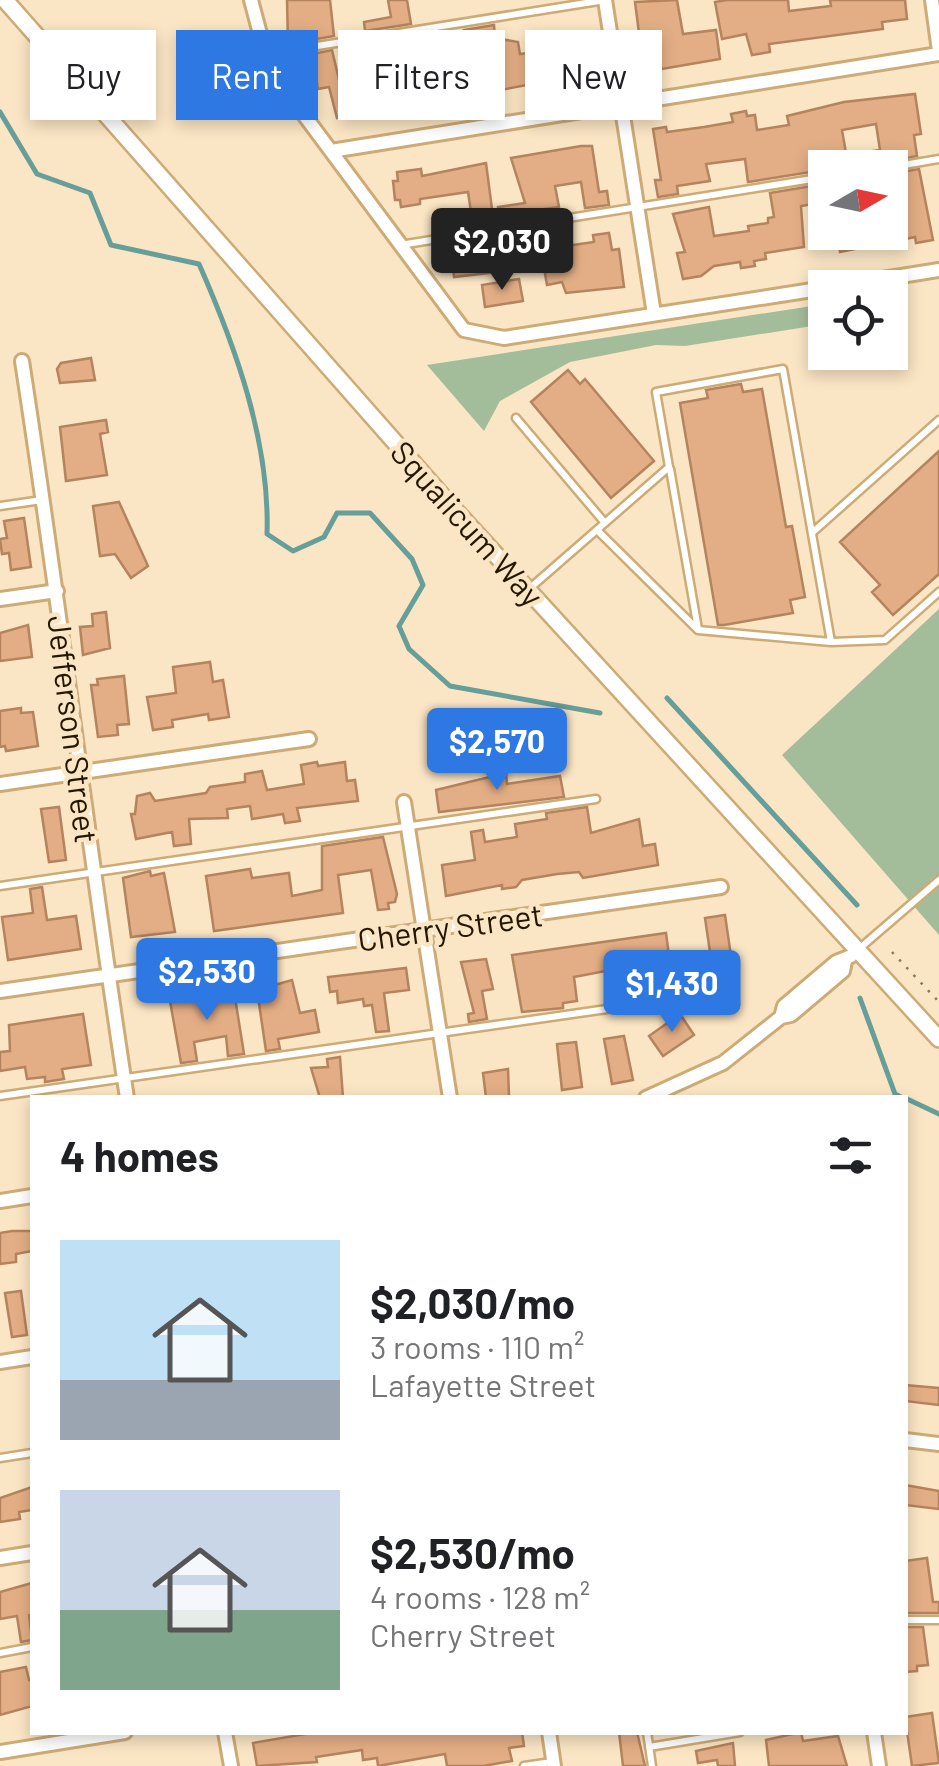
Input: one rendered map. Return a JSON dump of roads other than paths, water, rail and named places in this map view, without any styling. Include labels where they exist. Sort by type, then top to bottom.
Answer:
[{"type":"street","name":"Squalicum Way","points":[[5,0],[528,590],[860,948],[939,1039]]},
{"type":"street","points":[[251,0],[260,30]]},
{"type":"street","points":[[605,0],[610,30]]},
{"type":"street","points":[[662,97],[939,52],[932,0]]},
{"type":"street","points":[[308,120],[464,330],[504,338],[808,291]]},
{"type":"street","points":[[331,151],[525,120]]},
{"type":"street","points":[[623,120],[654,314]]},
{"type":"street","points":[[908,275],[939,270]]},
{"type":"street","name":"Jefferson Street","points":[[22,361],[57,591],[77,773],[127,1095]]},
{"type":"street","points":[[0,599],[57,591]]},
{"type":"street","points":[[0,784],[309,739]]},
{"type":"street","points":[[404,802],[450,1095]]},
{"type":"street","name":"Cherry Street","points":[[0,991],[721,888]]},
{"type":"street","points":[[653,1095],[723,1063],[781,1017],[784,1006],[836,962],[845,961],[860,948]]},
{"type":"street","points":[[0,1200],[30,1196]]},
{"type":"street","points":[[0,1362],[30,1357]]},
{"type":"street","points":[[908,1440],[939,1444]]},
{"type":"street","points":[[0,1558],[30,1552]]},
{"type":"street","points":[[0,1752],[106,1735]]},
{"type":"street","points":[[226,1735],[231,1766]]},
{"type":"street","points":[[549,1735],[554,1764]]},
{"type":"street","points":[[874,1735],[879,1766]]},
{"type":"lane","points":[[318,46],[605,0]]},
{"type":"lane","points":[[908,164],[939,159]]},
{"type":"lane","points":[[398,245],[808,181]]},
{"type":"lane","points":[[698,630],[656,392],[784,368],[831,642]]},
{"type":"lane","points":[[516,418],[605,523]]},
{"type":"lane","points":[[812,533],[939,420]]},
{"type":"lane","points":[[528,590],[669,468]]},
{"type":"lane","points":[[0,506],[43,500]]},
{"type":"lane","points":[[597,530],[698,630],[831,642],[885,640],[939,592]]},
{"type":"lane","points":[[0,886],[596,799]]},
{"type":"lane","points":[[860,948],[939,880]]},
{"type":"lane","points":[[0,1096],[607,1009]]},
{"type":"lane","points":[[0,1458],[30,1454]]},
{"type":"lane","points":[[908,1620],[939,1620]]},
{"type":"lane","points":[[0,1652],[30,1648]]},
{"type":"lane","points":[[647,1735],[652,1766]]},
{"type":"lane","points":[[649,1747],[722,1735]]},
{"type":"lane","points":[[524,1766],[554,1764]]},
{"type":"waterway","points":[[0,112],[37,174],[90,193],[111,245],[199,264],[238,362],[257,430],[267,534],[293,551],[324,537],[337,513],[370,513],[412,559],[423,585],[399,626],[409,649],[450,686],[600,713]]},
{"type":"waterway","points":[[667,698],[857,905]]},
{"type":"waterway","points":[[860,998],[897,1095]]},
{"type":"waterway","points":[[908,1099],[939,1114]]}]
